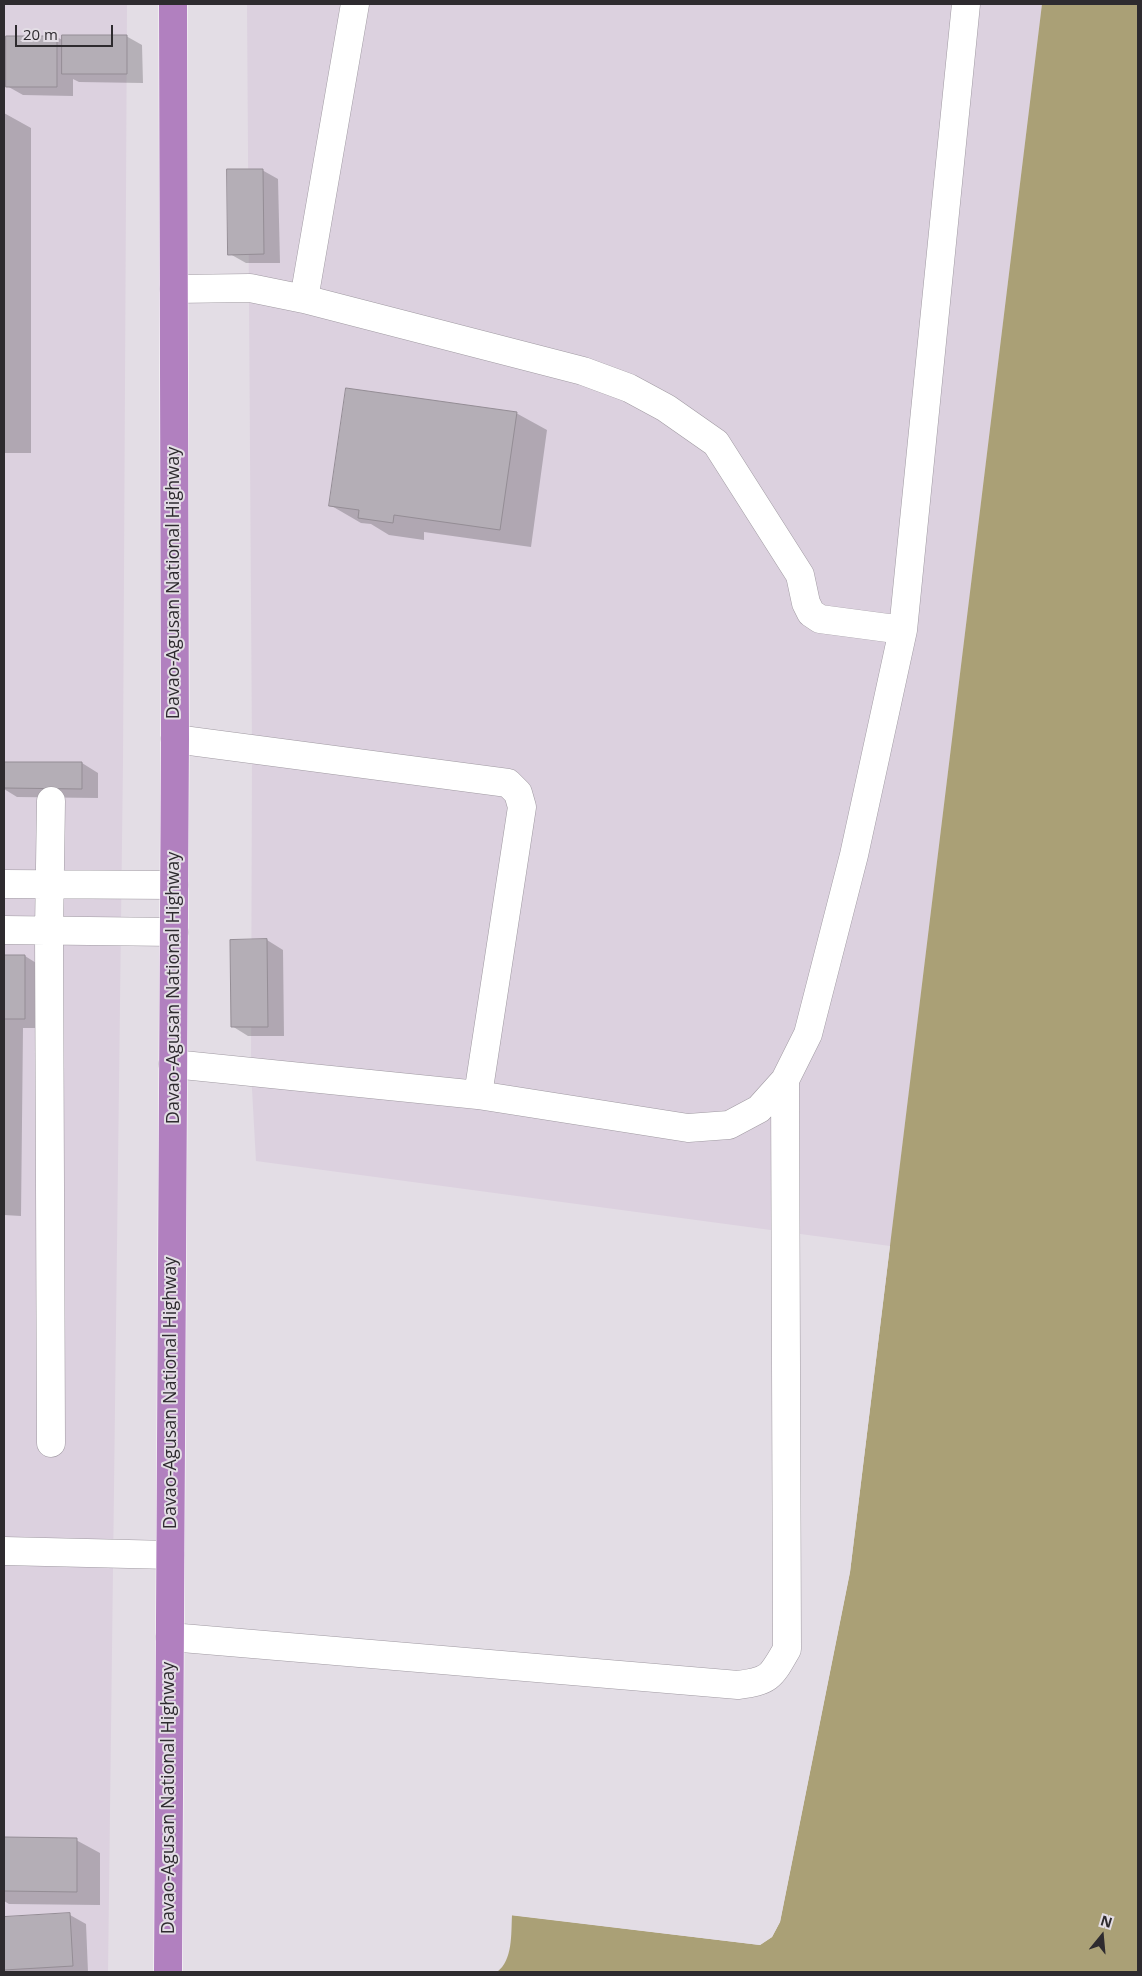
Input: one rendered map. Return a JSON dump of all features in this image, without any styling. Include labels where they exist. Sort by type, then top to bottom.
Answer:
[{"type":"highway","name":"Davao-Agusan National Highway","points":[[168,1972],[175,739],[173,4]]},
{"type":"lane","points":[[304,299],[355,4]]},
{"type":"lane","points":[[173,1064],[478,1095],[688,1128],[730,1125],[759,1109],[785,1080],[808,1034],[854,856],[903,630],[966,4]]},
{"type":"lane","points":[[174,289],[250,288],[304,299],[583,371],[629,388],[666,408],[716,443],[800,575],[806,603],[811,613],[820,619],[903,630]]},
{"type":"lane","points":[[175,739],[508,783],[518,793],[522,807],[478,1095]]},
{"type":"lane","points":[[51,801],[49,931],[51,1443]]},
{"type":"lane","points":[[4,884],[174,885]]},
{"type":"lane","points":[[4,930],[174,932]]},
{"type":"lane","points":[[170,1637],[738,1685],[760,1682],[774,1671],[787,1649],[785,1080]]},
{"type":"lane","points":[[4,1551],[170,1555]]},
{"type":"shaded area","points":[[4,4],[127,4],[123,761],[108,1972],[4,1972]]},
{"type":"shaded area","points":[[247,4],[1042,4],[890,1246],[256,1161],[251,1071],[252,750]]},
{"type":"shaded area","points":[[1042,4],[1138,4],[1138,1972],[497,1972],[509,1954],[512,1915],[760,1945],[772,1937],[780,1922],[850,1572]]},
{"type":"pier","points":[[887,1246],[890,1246],[850,1572],[780,1922],[772,1937],[760,1945],[509,1915],[512,1913],[759,1942],[770,1935],[778,1921],[848,1571]]},
{"type":"building","points":[[62,35],[127,35],[127,74],[62,74]]},
{"type":"building","points":[[6,36],[57,36],[57,87],[6,87]]},
{"type":"building","points":[[227,169],[263,169],[264,254],[228,255]]},
{"type":"building","points":[[346,388],[517,412],[500,530],[394,515],[393,523],[358,518],[359,510],[329,506]]},
{"type":"building","points":[[4,762],[82,762],[82,789],[4,788]]},
{"type":"building","points":[[267,939],[268,1027],[231,1027],[230,940]]},
{"type":"building","points":[[4,955],[25,955],[25,1019],[4,1019]]},
{"type":"building","points":[[4,1837],[77,1838],[77,1892],[4,1891]]},
{"type":"building","points":[[70,1913],[73,1966],[4,1970],[4,1917]]}]
